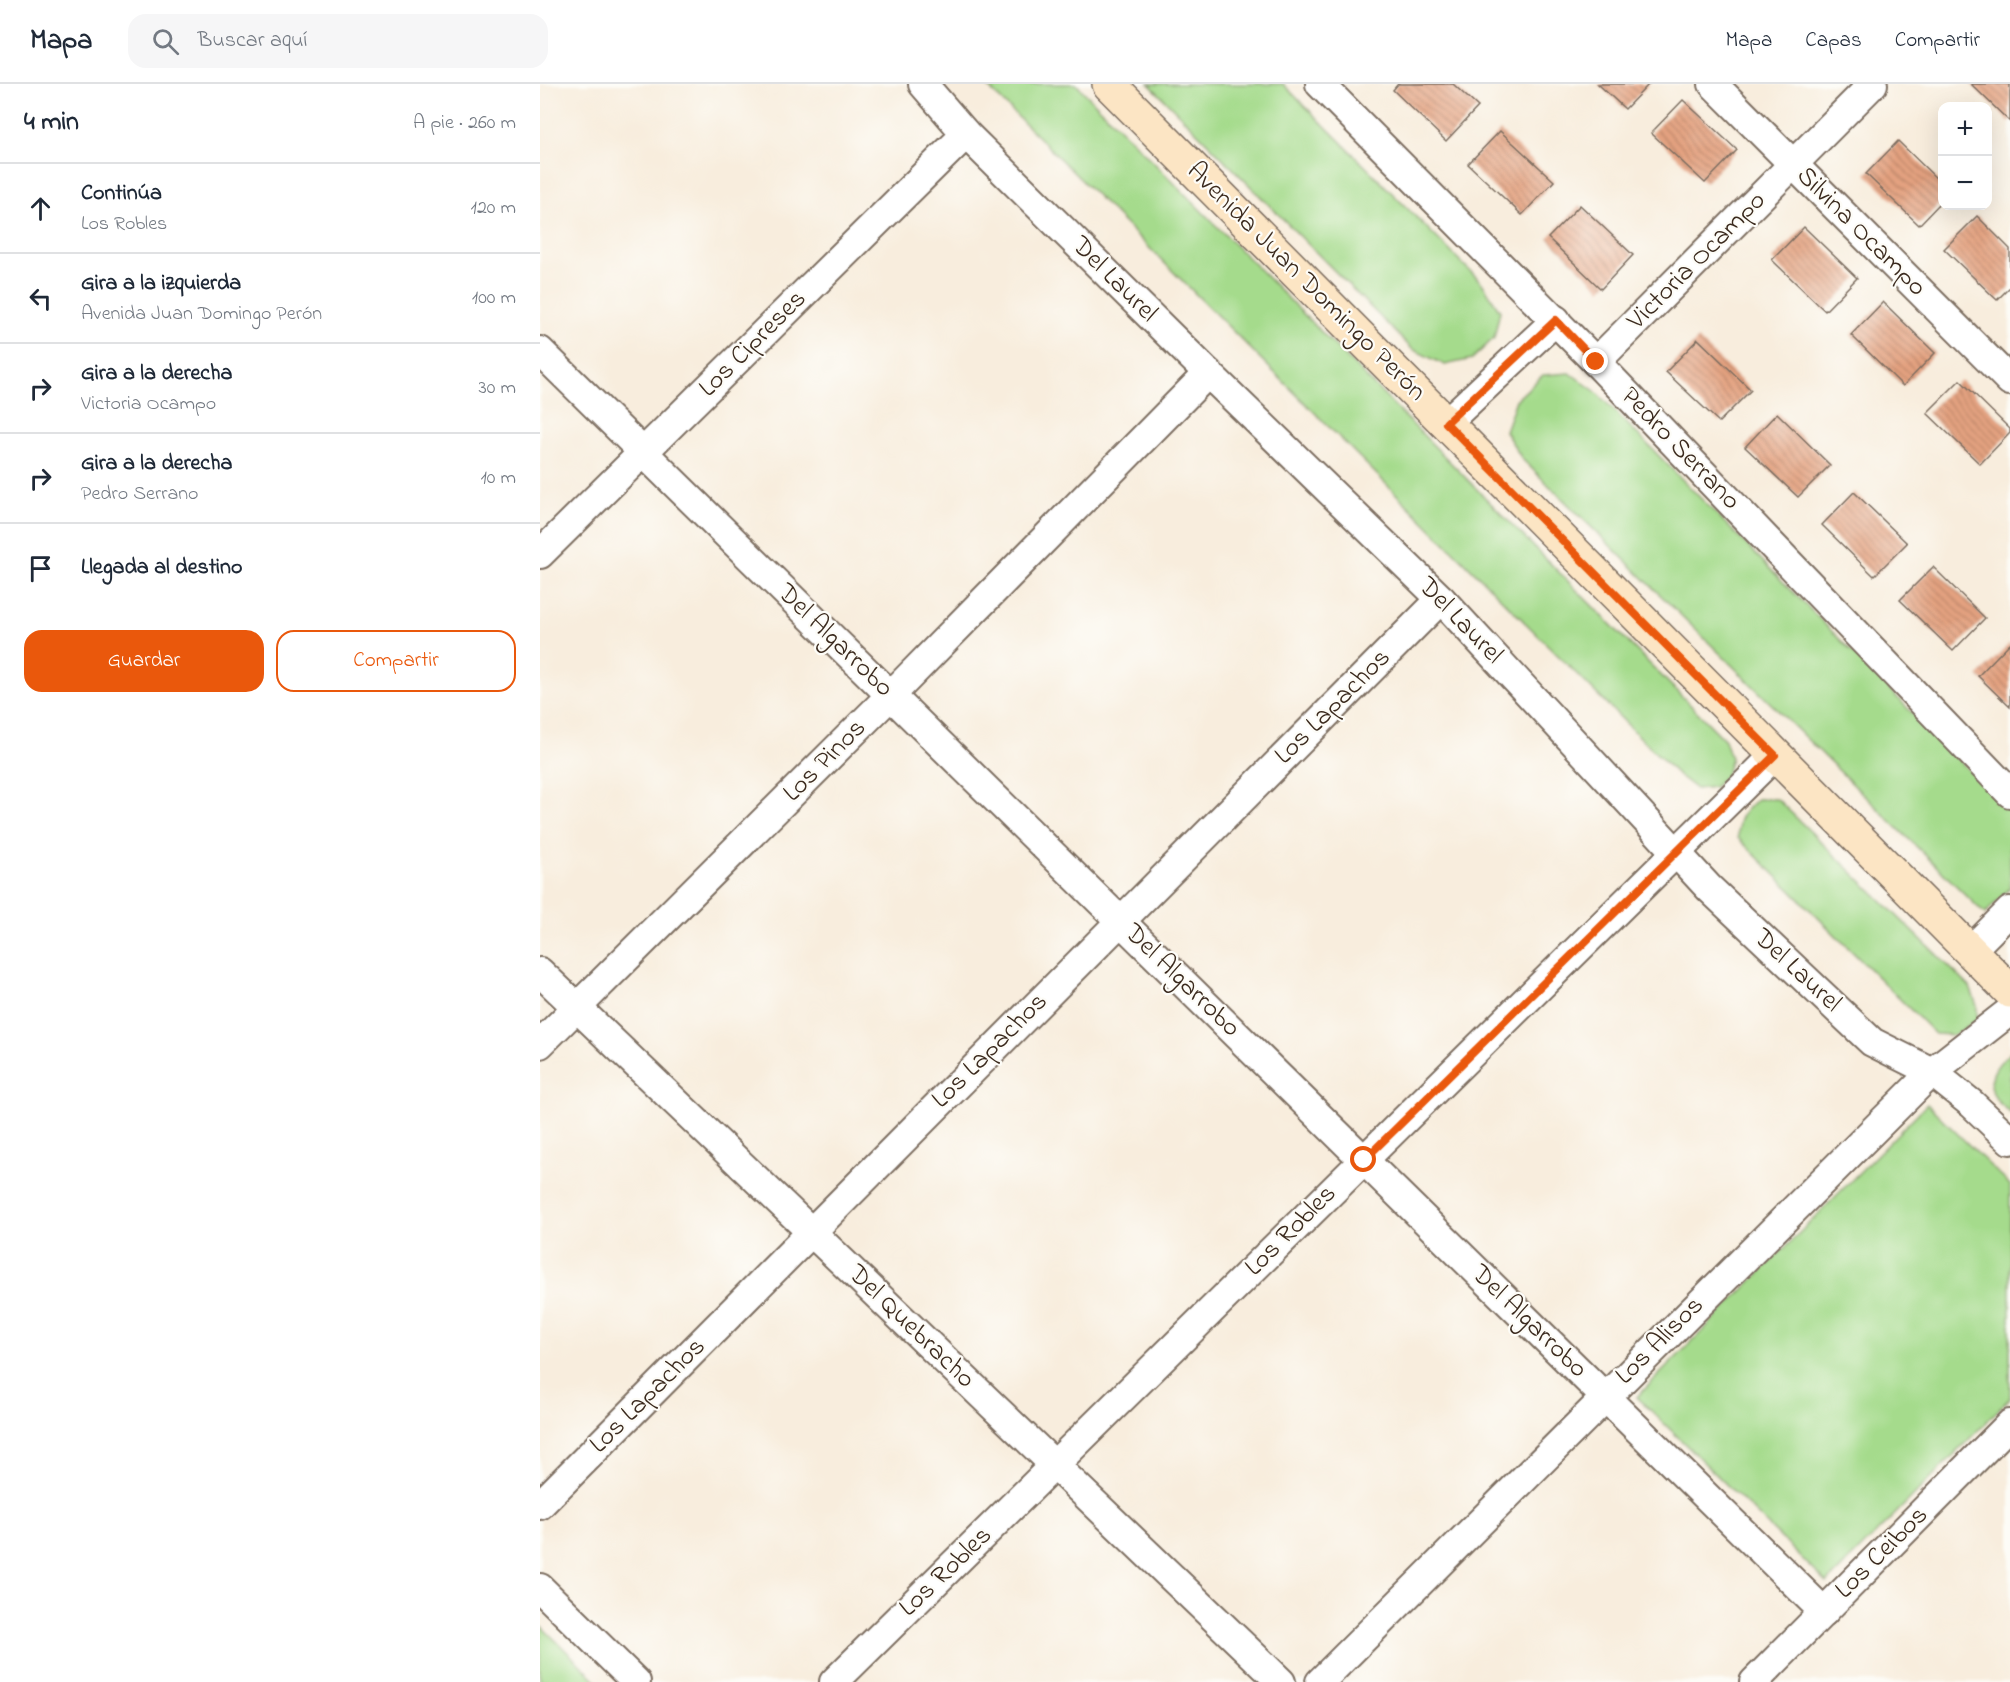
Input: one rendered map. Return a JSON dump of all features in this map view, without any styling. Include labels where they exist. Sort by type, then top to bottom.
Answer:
[{"type":"main road","name":"Avenida Juan Domingo Perón","points":[[1109,84],[2010,991]]},
{"type":"street","name":"Del Laurel","points":[[923,84],[966,134],[1208,373],[1442,599],[1709,888],[1872,1042],[1932,1072],[1972,1104],[2010,1140]]},
{"type":"street","name":"Pedro Serrano","points":[[1320,84],[1556,320],[2010,793]]},
{"type":"street","name":"Silvina Ocampo","points":[[1713,84],[2010,381]]},
{"type":"street","name":"Victoria Ocampo","points":[[1596,362],[1873,84]]},
{"type":"street","name":"Los Cipreses","points":[[540,554],[966,134]]},
{"type":"street","points":[[1446,423],[1556,320]]},
{"type":"street","name":"Del Algarrobo","points":[[540,351],[1824,1612]]},
{"type":"street","name":"Los Pinos","points":[[540,1044],[890,696],[1208,373]]},
{"type":"street","name":"Los Lapachos","points":[[540,1505],[1442,599]]},
{"type":"street","name":"Los Robles","points":[[834,1682],[1775,755]]},
{"type":"street","points":[[1970,951],[2010,910]]},
{"type":"street","name":"Del Quebracho","points":[[540,972],[1281,1682]]},
{"type":"street","name":"Los Alisos","points":[[1320,1682],[1932,1072],[2010,1011]]},
{"type":"street","name":"Los Ceibos","points":[[1754,1682],[2010,1424]]},
{"type":"street","points":[[540,1588],[636,1682]]},
{"type":"green space","points":[[985,84],[1076,84],[1725,740],[1731,758],[1726,775],[1714,787],[1696,789],[1678,775]]},
{"type":"green space","points":[[1149,84],[1283,84],[1482,283],[1500,311],[1494,338],[1472,359],[1445,365],[1412,349]]},
{"type":"green space","points":[[1570,373],[1595,391],[2010,812],[2010,888],[1985,914],[1522,459],[1505,431],[1516,400],[1543,375]]},
{"type":"green space","points":[[1757,799],[1777,799],[1970,987],[1977,1006],[1977,1020],[1954,1035],[1935,1034],[1738,838],[1742,816]]},
{"type":"green space","points":[[2010,1053],[2010,1113],[1996,1099],[1991,1079],[2000,1062]]},
{"type":"green space","points":[[1927,1104],[2010,1185],[2010,1398],[1827,1583],[1637,1397]]},
{"type":"green space","points":[[540,1625],[598,1682],[540,1682]]},
{"type":"building","points":[[1398,84],[1453,84],[1478,107],[1446,141],[1393,90]]},
{"type":"building","points":[[1598,84],[1649,84],[1625,109]]},
{"type":"building","points":[[1971,84],[2010,84],[2010,122],[1992,102]]},
{"type":"building","points":[[1683,100],[1737,150],[1705,183],[1651,133]]},
{"type":"building","points":[[1500,131],[1554,181],[1522,215],[1468,164]]},
{"type":"building","points":[[1898,141],[1938,180],[1938,205],[1919,225],[1866,174]]},
{"type":"building","points":[[1580,205],[1633,255],[1601,289],[1548,238]]},
{"type":"building","points":[[1977,216],[2010,249],[2010,287],[1997,300],[1944,249]]},
{"type":"building","points":[[1804,227],[1857,278],[1825,311],[1772,260]]},
{"type":"building","points":[[1883,302],[1935,353],[1903,386],[1851,335]]},
{"type":"building","points":[[1698,339],[1751,390],[1719,422],[1666,372]]},
{"type":"building","points":[[1960,380],[2010,429],[2010,433],[1980,464],[1927,413]]},
{"type":"building","points":[[1777,413],[1830,465],[1798,497],[1745,447]]},
{"type":"building","points":[[1854,492],[1907,543],[1874,576],[1822,525]]},
{"type":"building","points":[[1933,567],[1985,618],[1953,651],[1900,600]]},
{"type":"building","points":[[2010,643],[2010,707],[1978,676]]},
{"type":"route","points":[[1364,1160],[1775,755],[1446,423],[1556,320],[1596,362]]}]
